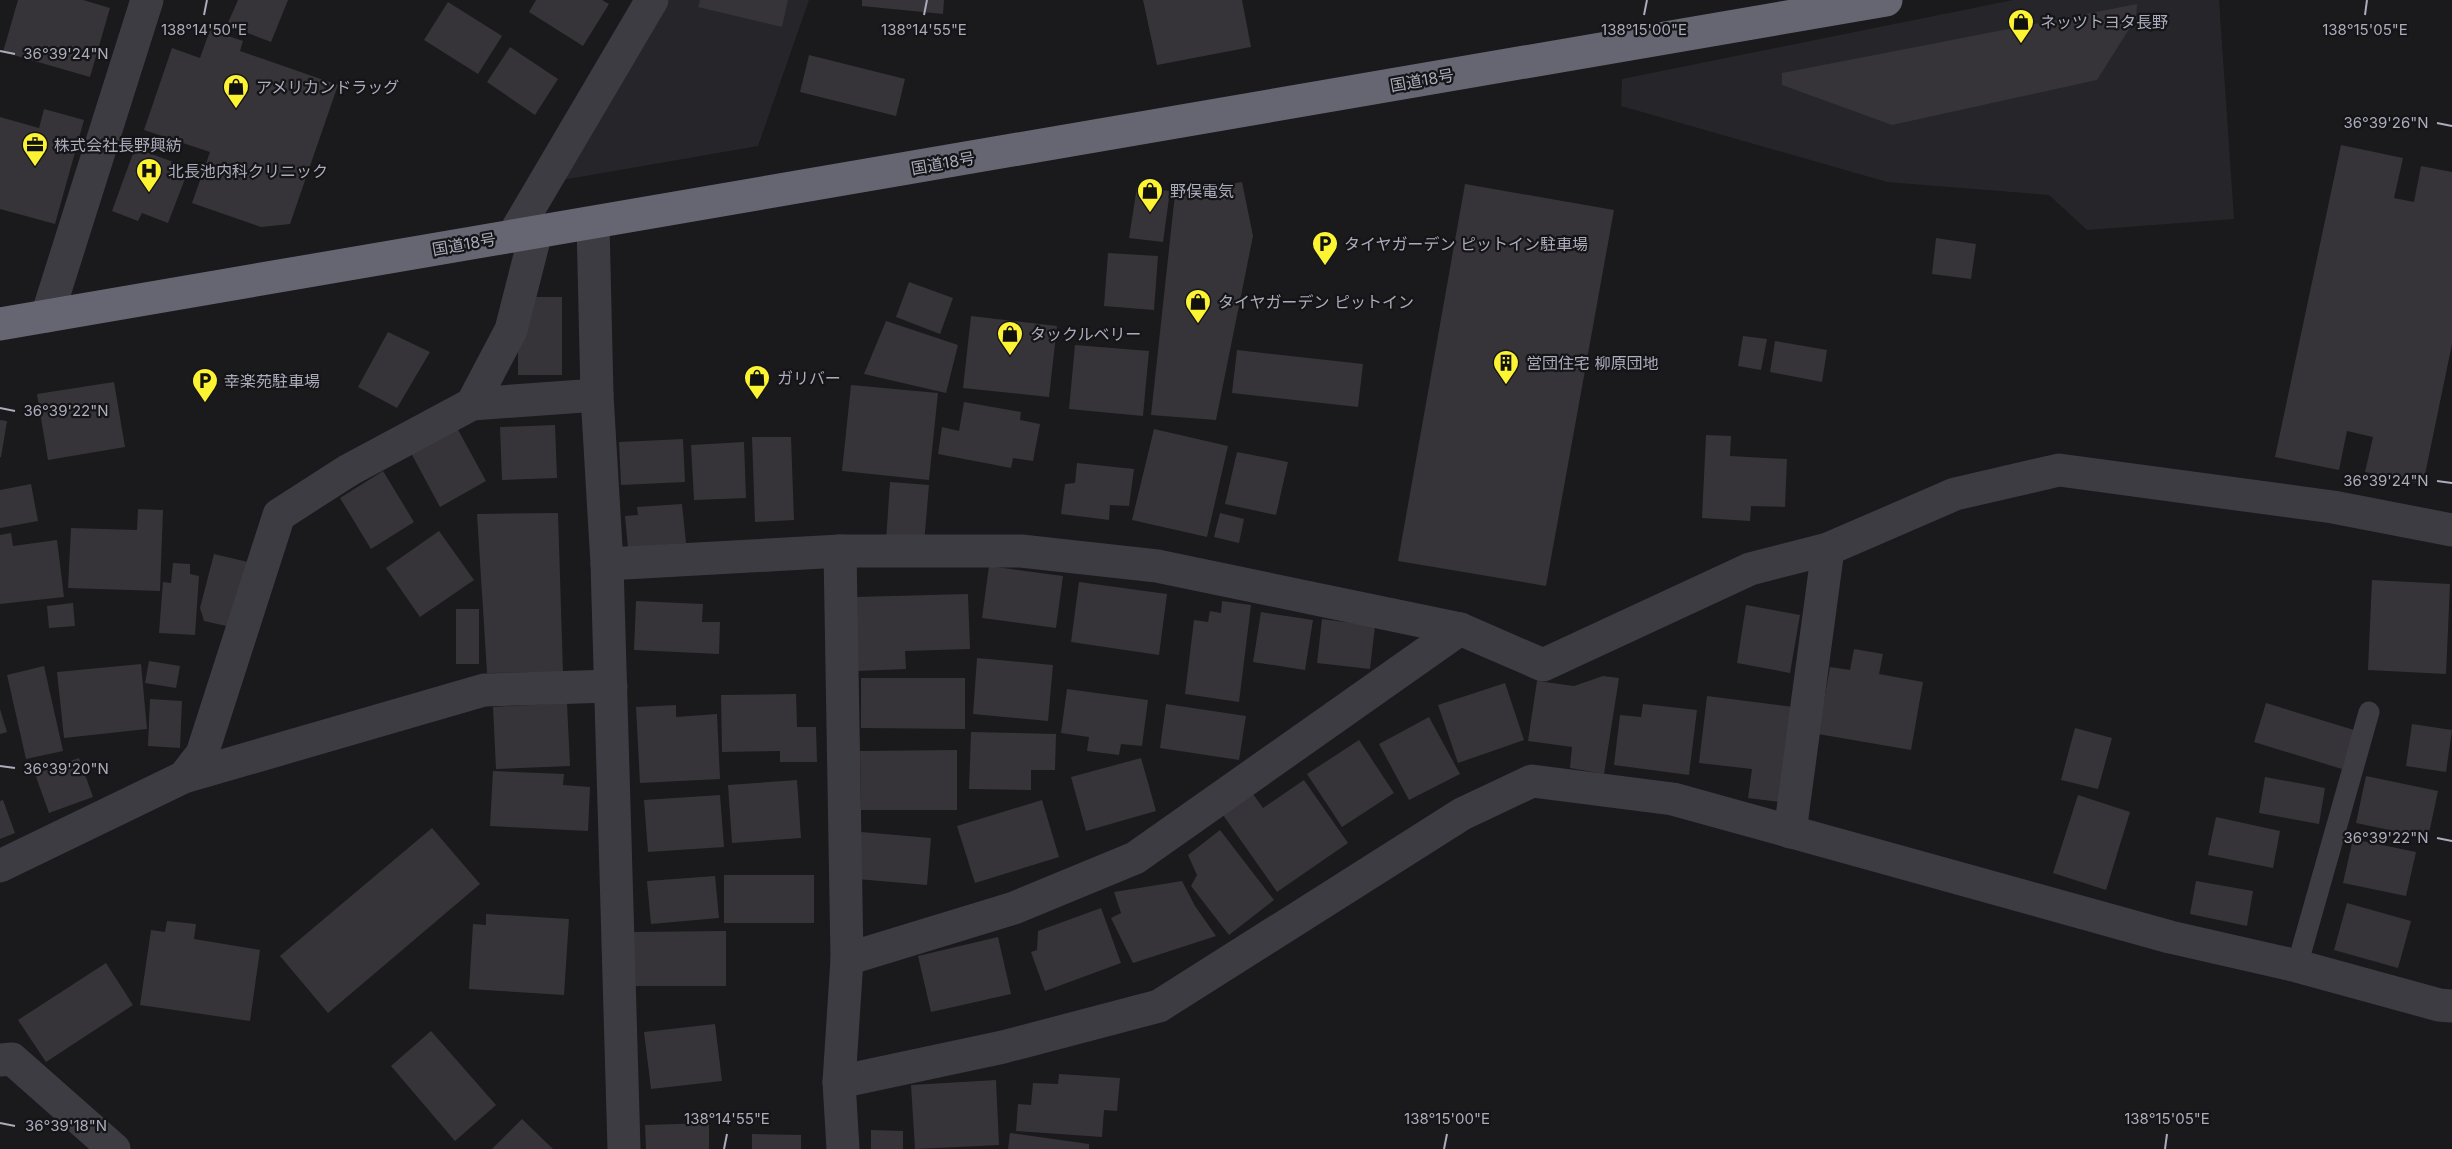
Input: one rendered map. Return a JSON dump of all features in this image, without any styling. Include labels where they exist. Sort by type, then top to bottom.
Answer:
[{"type":"highway","name":"国道18号","points":[[0,324],[1886,0]]},
{"type":"street","points":[[48,316],[147,0]]},
{"type":"street","points":[[472,404],[511,330],[524,234],[652,0]]},
{"type":"street","points":[[593,223],[597,395],[607,564],[624,1149]]},
{"type":"street","points":[[184,777],[202,753],[279,515],[350,470],[472,404],[597,395]]},
{"type":"street","points":[[607,564],[840,551],[1021,551],[1157,566],[1460,629],[1543,665],[1750,569],[1828,549],[1955,494],[2059,470],[2333,507],[2452,530]]},
{"type":"street","points":[[1790,832],[1828,549]]},
{"type":"street","points":[[840,551],[847,959],[839,1082],[843,1149]]},
{"type":"street","points":[[847,959],[1014,908],[1135,858],[1460,629]]},
{"type":"street","points":[[0,867],[184,777],[484,690],[611,686]]},
{"type":"street","points":[[839,1082],[1003,1047],[1159,1006],[1462,814],[1532,782],[1673,799],[2170,937],[2297,966],[2439,1005],[2452,1006]]},
{"type":"street","points":[[0,1060],[12,1059],[114,1149]]},
{"type":"lane","points":[[2297,966],[2369,712]]},
{"type":"shaded area","points":[[669,0],[809,0],[758,146],[562,180]]},
{"type":"shaded area","name":"ネッツトヨタ長野","points":[[2013,0],[2219,0],[2234,219],[2087,230],[2049,195],[1887,182],[1621,106],[1622,79]]},
{"type":"building","points":[[18,0],[83,0],[110,8],[90,77],[3,52]]},
{"type":"building","points":[[238,0],[288,0],[271,42],[227,25]]},
{"type":"building","points":[[536,0],[602,0],[609,4],[583,46],[529,12]]},
{"type":"building","points":[[700,0],[788,0],[782,27],[698,7]]},
{"type":"building","points":[[862,0],[944,0],[943,14],[862,6]]},
{"type":"building","points":[[1143,0],[1242,0],[1251,47],[1157,65]]},
{"type":"building","points":[[448,2],[502,36],[478,74],[424,40]]},
{"type":"building","name":"ネッツトヨタ長野","points":[[2137,4],[2136,18],[2097,80],[1892,125],[1782,85],[1782,73]]},
{"type":"building","points":[[210,30],[243,41],[240,51],[338,85],[290,224],[261,227],[192,203],[210,152],[144,130],[172,48],[200,58]]},
{"type":"building","points":[[510,47],[558,79],[535,115],[487,82]]},
{"type":"building","points":[[809,55],[905,79],[896,116],[800,92]]},
{"type":"building","name":"株式会社長野興紡","points":[[44,109],[84,120],[55,224],[0,209],[0,117],[39,128]]},
{"type":"building","points":[[2341,145],[2403,158],[2394,198],[2414,202],[2421,166],[2452,172],[2452,344],[2423,484],[2365,472],[2373,437],[2347,431],[2339,470],[2275,457]]},
{"type":"building","name":"北長池内科クリニック","points":[[135,148],[179,164],[176,173],[186,176],[168,223],[142,213],[138,221],[112,211]]},
{"type":"building","name":"タイヤガーデン ピットイン","points":[[1242,182],[1253,236],[1216,420],[1151,415],[1175,194]]},
{"type":"building","name":"営団住宅 柳原団地","points":[[1465,184],[1614,210],[1546,586],[1398,561]]},
{"type":"building","name":"野俣電気","points":[[1137,187],[1170,191],[1163,242],[1129,238]]},
{"type":"building","points":[[1936,238],[1976,244],[1971,279],[1932,274]]},
{"type":"building","points":[[1108,253],[1158,256],[1154,310],[1104,306]]},
{"type":"building","points":[[909,282],[953,298],[940,334],[896,317]]},
{"type":"building","points":[[529,297],[562,297],[562,375],[518,375],[518,326]]},
{"type":"building","name":"タックルベリー","points":[[971,316],[1057,326],[1049,397],[963,388]]},
{"type":"building","points":[[886,321],[958,345],[946,393],[864,374]]},
{"type":"building","points":[[388,332],[430,352],[397,408],[358,387]]},
{"type":"building","points":[[1743,336],[1767,339],[1761,370],[1738,366]]},
{"type":"building","points":[[1775,341],[1827,350],[1822,382],[1770,372]]},
{"type":"building","points":[[1075,345],[1149,351],[1143,416],[1069,409]]},
{"type":"building","points":[[1237,350],[1363,364],[1358,407],[1232,393]]},
{"type":"building","points":[[114,382],[125,447],[48,460],[37,394]]},
{"type":"building","points":[[851,385],[938,393],[929,480],[842,471]]},
{"type":"building","points":[[964,402],[1021,412],[1020,420],[1040,424],[1033,461],[1013,458],[1011,468],[938,454],[942,427],[959,431]]},
{"type":"building","points":[[0,420],[7,421],[1,457],[0,457]]},
{"type":"building","points":[[555,425],[557,478],[502,480],[500,427]]},
{"type":"building","points":[[457,428],[486,481],[440,507],[411,453]]},
{"type":"building","points":[[1154,429],[1228,446],[1207,537],[1132,520]]},
{"type":"building","points":[[1706,435],[1731,436],[1730,456],[1787,459],[1785,507],[1751,506],[1750,521],[1702,518]]},
{"type":"building","points":[[752,437],[791,437],[794,520],[755,522]]},
{"type":"building","points":[[683,439],[685,482],[621,485],[619,442]]},
{"type":"building","points":[[744,442],[746,498],[694,500],[691,445]]},
{"type":"building","points":[[1237,452],[1288,462],[1276,515],[1225,504]]},
{"type":"building","points":[[1077,463],[1134,469],[1129,506],[1110,505],[1109,520],[1061,514],[1065,484],[1075,483]]},
{"type":"building","points":[[383,471],[414,522],[371,549],[340,498]]},
{"type":"building","points":[[890,482],[929,485],[924,544],[886,541]]},
{"type":"building","points":[[31,484],[38,521],[0,528],[0,490]]},
{"type":"building","points":[[682,504],[686,543],[628,548],[625,516],[638,515],[637,507]]},
{"type":"building","points":[[138,509],[163,510],[160,591],[68,588],[71,528],[137,530]]},
{"type":"building","points":[[558,513],[563,672],[487,673],[477,514]]},
{"type":"building","points":[[1220,513],[1244,519],[1239,543],[1214,537]]},
{"type":"building","points":[[439,531],[474,580],[420,617],[386,568]]},
{"type":"building","points":[[11,533],[13,546],[57,540],[64,597],[0,604],[0,535]]},
{"type":"building","points":[[214,554],[248,562],[231,627],[204,621],[200,608]]},
{"type":"building","points":[[173,563],[190,564],[190,574],[199,576],[195,635],[159,633],[163,582],[171,583]]},
{"type":"building","points":[[989,566],[1063,576],[1056,628],[982,618]]},
{"type":"building","points":[[2372,580],[2450,584],[2446,674],[2368,670]]},
{"type":"building","points":[[1079,582],[1167,594],[1159,655],[1071,642]]},
{"type":"building","points":[[968,594],[970,649],[905,651],[906,669],[857,671],[854,597]]},
{"type":"building","points":[[636,601],[703,604],[702,622],[720,622],[719,654],[634,650]]},
{"type":"building","points":[[1222,601],[1251,605],[1239,702],[1185,694],[1194,620],[1208,622],[1210,611],[1221,613]]},
{"type":"building","points":[[73,603],[75,626],[49,628],[47,606]]},
{"type":"building","points":[[1746,605],[1800,615],[1790,673],[1737,663]]},
{"type":"building","points":[[456,609],[479,609],[479,664],[456,664]]},
{"type":"building","points":[[1261,612],[1313,620],[1305,670],[1253,662]]},
{"type":"building","points":[[1322,619],[1375,626],[1370,669],[1317,663]]},
{"type":"building","points":[[1854,649],[1883,654],[1879,674],[1923,682],[1911,750],[1818,734],[1830,667],[1850,670]]},
{"type":"building","points":[[977,658],[1053,665],[1048,721],[973,714]]},
{"type":"building","points":[[149,661],[180,666],[176,688],[145,683]]},
{"type":"building","points":[[141,664],[147,729],[64,738],[57,672]]},
{"type":"building","points":[[44,666],[63,751],[26,759],[7,675]]},
{"type":"building","points":[[1603,676],[1619,678],[1604,774],[1570,768],[1572,747],[1528,741],[1537,681],[1574,686]]},
{"type":"building","points":[[861,678],[965,678],[965,729],[861,728]]},
{"type":"building","points":[[1505,683],[1524,740],[1458,763],[1438,705]]},
{"type":"building","points":[[1067,689],[1148,700],[1142,746],[1121,744],[1119,755],[1087,751],[1089,737],[1061,733]]},
{"type":"building","points":[[796,694],[797,727],[816,727],[817,762],[780,762],[780,751],[722,752],[721,695]]},
{"type":"building","points":[[1707,696],[1793,707],[1781,802],[1748,798],[1752,769],[1699,763]]},
{"type":"building","points":[[150,699],[182,701],[180,748],[148,746]]},
{"type":"building","points":[[567,703],[570,766],[496,769],[493,707]]},
{"type":"building","points":[[2266,703],[2354,730],[2342,769],[2254,742]]},
{"type":"building","points":[[1166,704],[1246,716],[1239,760],[1160,748]]},
{"type":"building","points":[[1643,704],[1697,710],[1689,775],[1614,765],[1620,715],[1641,717]]},
{"type":"building","points":[[676,705],[676,717],[717,714],[720,779],[640,783],[636,707]]},
{"type":"building","points":[[0,709],[7,732],[0,734]]},
{"type":"building","points":[[1429,717],[1460,774],[1409,800],[1379,744]]},
{"type":"building","points":[[2412,724],[2452,730],[2446,772],[2406,766]]},
{"type":"building","points":[[2075,728],[2112,738],[2098,789],[2061,780]]},
{"type":"building","points":[[971,732],[1056,734],[1055,770],[1031,770],[1031,790],[969,789]]},
{"type":"building","points":[[1359,740],[1394,793],[1342,827],[1307,774]]},
{"type":"building","points":[[957,750],[957,810],[861,810],[860,751]]},
{"type":"building","points":[[79,758],[93,797],[49,813],[35,774]]},
{"type":"building","points":[[1141,758],[1156,811],[1086,831],[1071,777]]},
{"type":"building","points":[[493,771],[564,774],[563,785],[590,787],[588,831],[490,826]]},
{"type":"building","points":[[2366,776],[2438,791],[2428,838],[2356,823]]},
{"type":"building","points":[[2265,777],[2325,788],[2319,824],[2259,813]]},
{"type":"building","points":[[797,780],[801,838],[732,843],[728,785]]},
{"type":"building","points":[[1304,780],[1348,843],[1277,892],[1223,815],[1253,794],[1263,808]]},
{"type":"building","points":[[720,795],[724,847],[648,852],[644,800]]},
{"type":"building","points":[[2078,795],[2130,812],[2106,890],[2053,873]]},
{"type":"building","points":[[3,800],[15,833],[0,839],[0,801]]},
{"type":"building","points":[[1042,800],[1059,857],[975,883],[957,826]]},
{"type":"building","points":[[2216,817],[2280,831],[2273,868],[2208,855]]},
{"type":"building","points":[[432,828],[480,884],[328,1013],[280,956]]},
{"type":"building","points":[[1220,830],[1274,900],[1229,935],[1191,886],[1197,875],[1188,855]]},
{"type":"building","points":[[861,832],[931,838],[927,885],[857,879]]},
{"type":"building","points":[[2353,839],[2416,852],[2406,896],[2343,883]]},
{"type":"building","points":[[724,875],[814,875],[814,923],[724,923]]},
{"type":"building","points":[[715,876],[719,918],[651,924],[647,881]]},
{"type":"building","points":[[1182,881],[1195,906],[1216,936],[1133,963],[1111,918],[1121,913],[1114,892]]},
{"type":"building","points":[[2196,881],[2253,891],[2247,926],[2190,914]]},
{"type":"building","points":[[2347,903],[2411,921],[2398,968],[2334,950]]},
{"type":"building","points":[[1101,908],[1121,963],[1045,991],[1031,952],[1037,950],[1038,931]]},
{"type":"building","points":[[486,914],[569,919],[564,995],[469,989],[473,924],[486,925]]},
{"type":"building","points":[[167,921],[196,924],[194,939],[260,950],[250,1021],[140,1005],[151,930],[165,932]]},
{"type":"building","points":[[726,931],[726,986],[632,986],[631,932]]},
{"type":"building","points":[[998,937],[1011,994],[931,1012],[918,956]]},
{"type":"building","points":[[106,963],[133,1005],[46,1062],[18,1020]]},
{"type":"building","points":[[715,1024],[722,1081],[651,1089],[644,1032]]},
{"type":"building","points":[[431,1031],[496,1105],[455,1141],[391,1066]]},
{"type":"building","points":[[1059,1074],[1120,1078],[1117,1111],[1104,1110],[1102,1137],[1016,1131],[1018,1104],[1031,1105],[1033,1083],[1058,1084]]},
{"type":"building","points":[[996,1080],[999,1145],[915,1149],[911,1085]]},
{"type":"building","points":[[522,1119],[553,1149],[492,1149]]},
{"type":"building","points":[[709,1123],[709,1149],[646,1149],[645,1125]]},
{"type":"building","points":[[871,1130],[903,1131],[903,1149],[871,1149]]},
{"type":"building","points":[[1010,1133],[1089,1144],[1089,1149],[1008,1149]]},
{"type":"building","points":[[752,1134],[801,1135],[801,1149],[752,1149]]},
{"type":"place","name":"ネッツトヨタ長野","points":[[2021,45]]},
{"type":"place","name":"アメリカンドラッグ","points":[[236,110]]},
{"type":"place","name":"株式会社長野興紡","points":[[35,168]]},
{"type":"place","name":"北長池内科クリニック","points":[[149,194]]},
{"type":"place","name":"野俣電気","points":[[1150,214]]},
{"type":"place","name":"タイヤガーデン ピットイン駐車場","points":[[1325,267]]},
{"type":"place","name":"タイヤガーデン ピットイン","points":[[1198,325]]},
{"type":"place","name":"タックルベリー","points":[[1010,357]]},
{"type":"place","name":"営団住宅 柳原団地","points":[[1506,386]]},
{"type":"place","name":"ガリバー","points":[[757,401]]},
{"type":"place","name":"幸楽苑駐車場","points":[[205,404]]}]
